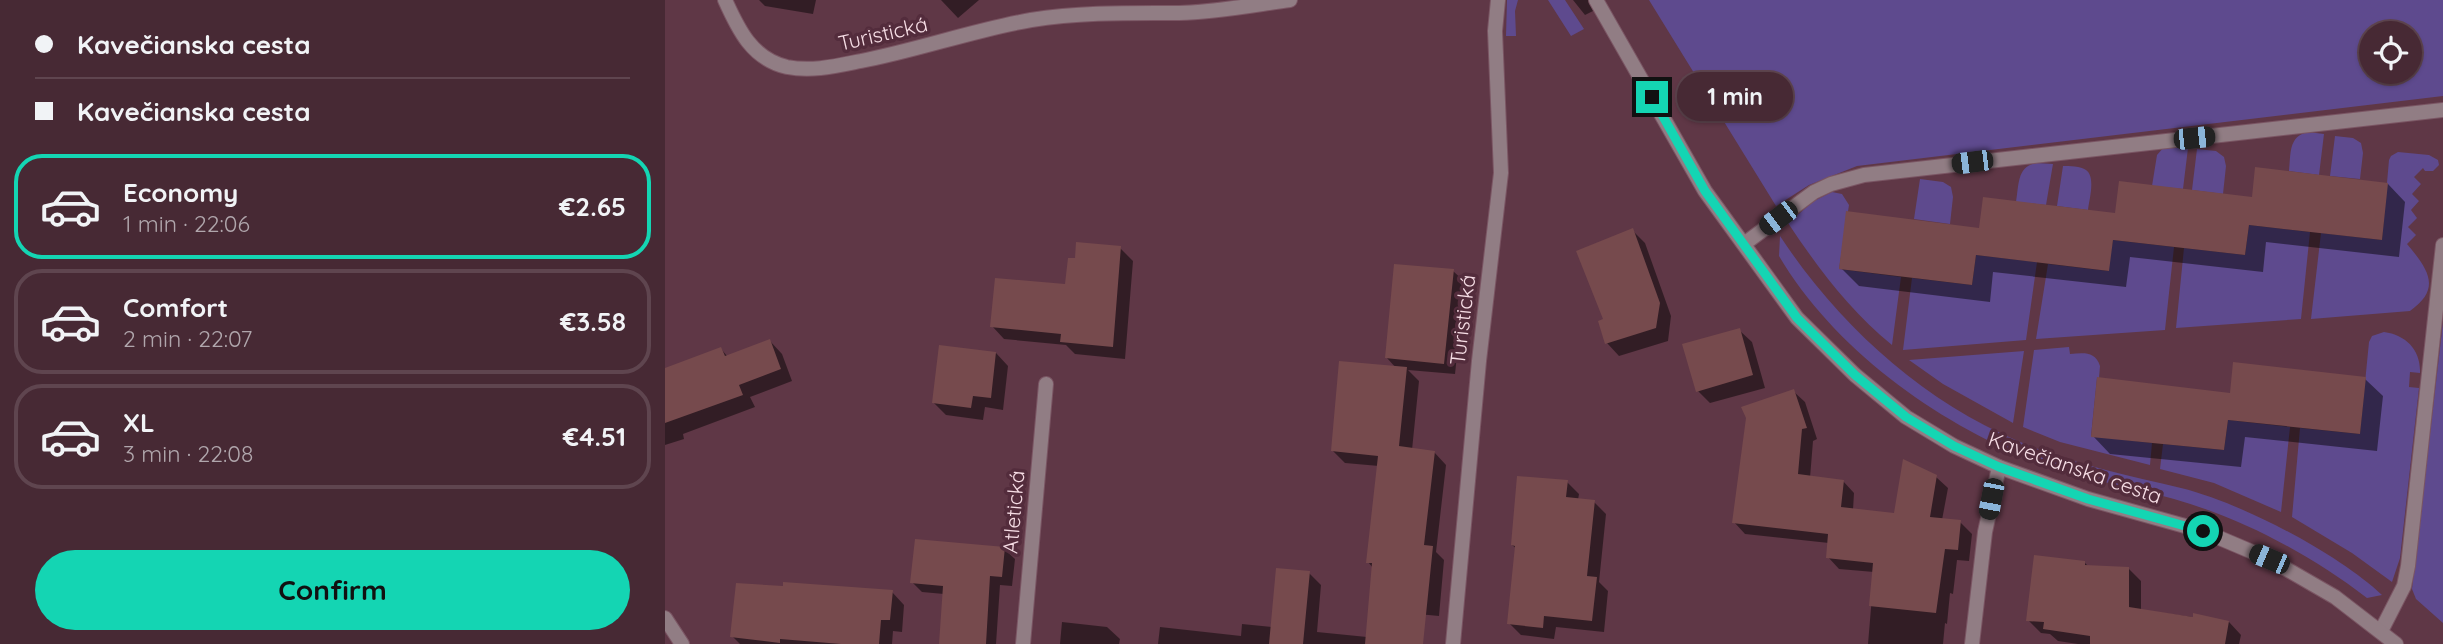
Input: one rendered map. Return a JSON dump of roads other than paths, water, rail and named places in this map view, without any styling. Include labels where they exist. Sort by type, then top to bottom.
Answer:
[{"type":"street","name":"Turistická","points":[[725,0],[740,32],[755,50],[769,60],[803,69],[825,68],[878,58],[1028,21],[1076,14],[1210,11],[1290,0]]},
{"type":"street","name":"Turistická","points":[[1453,644],[1479,361],[1501,173],[1495,31],[1497,0]]},
{"type":"street","name":"Kavečianska cesta","points":[[1597,0],[1705,191],[1797,318],[1855,375],[1906,417],[1954,446],[1999,467],[2088,499],[2203,531],[2269,559],[2335,597],[2396,644]]},
{"type":"street","points":[[1744,244],[1814,192],[1831,184],[1864,175],[2443,110]]},
{"type":"street","points":[[2381,631],[2404,586],[2409,566],[2443,245]]},
{"type":"street","name":"Atletická","points":[[1023,644],[1046,384]]},
{"type":"street","points":[[1972,644],[1985,533],[1999,467]]},
{"type":"street","points":[[665,618],[674,636],[682,644]]}]
